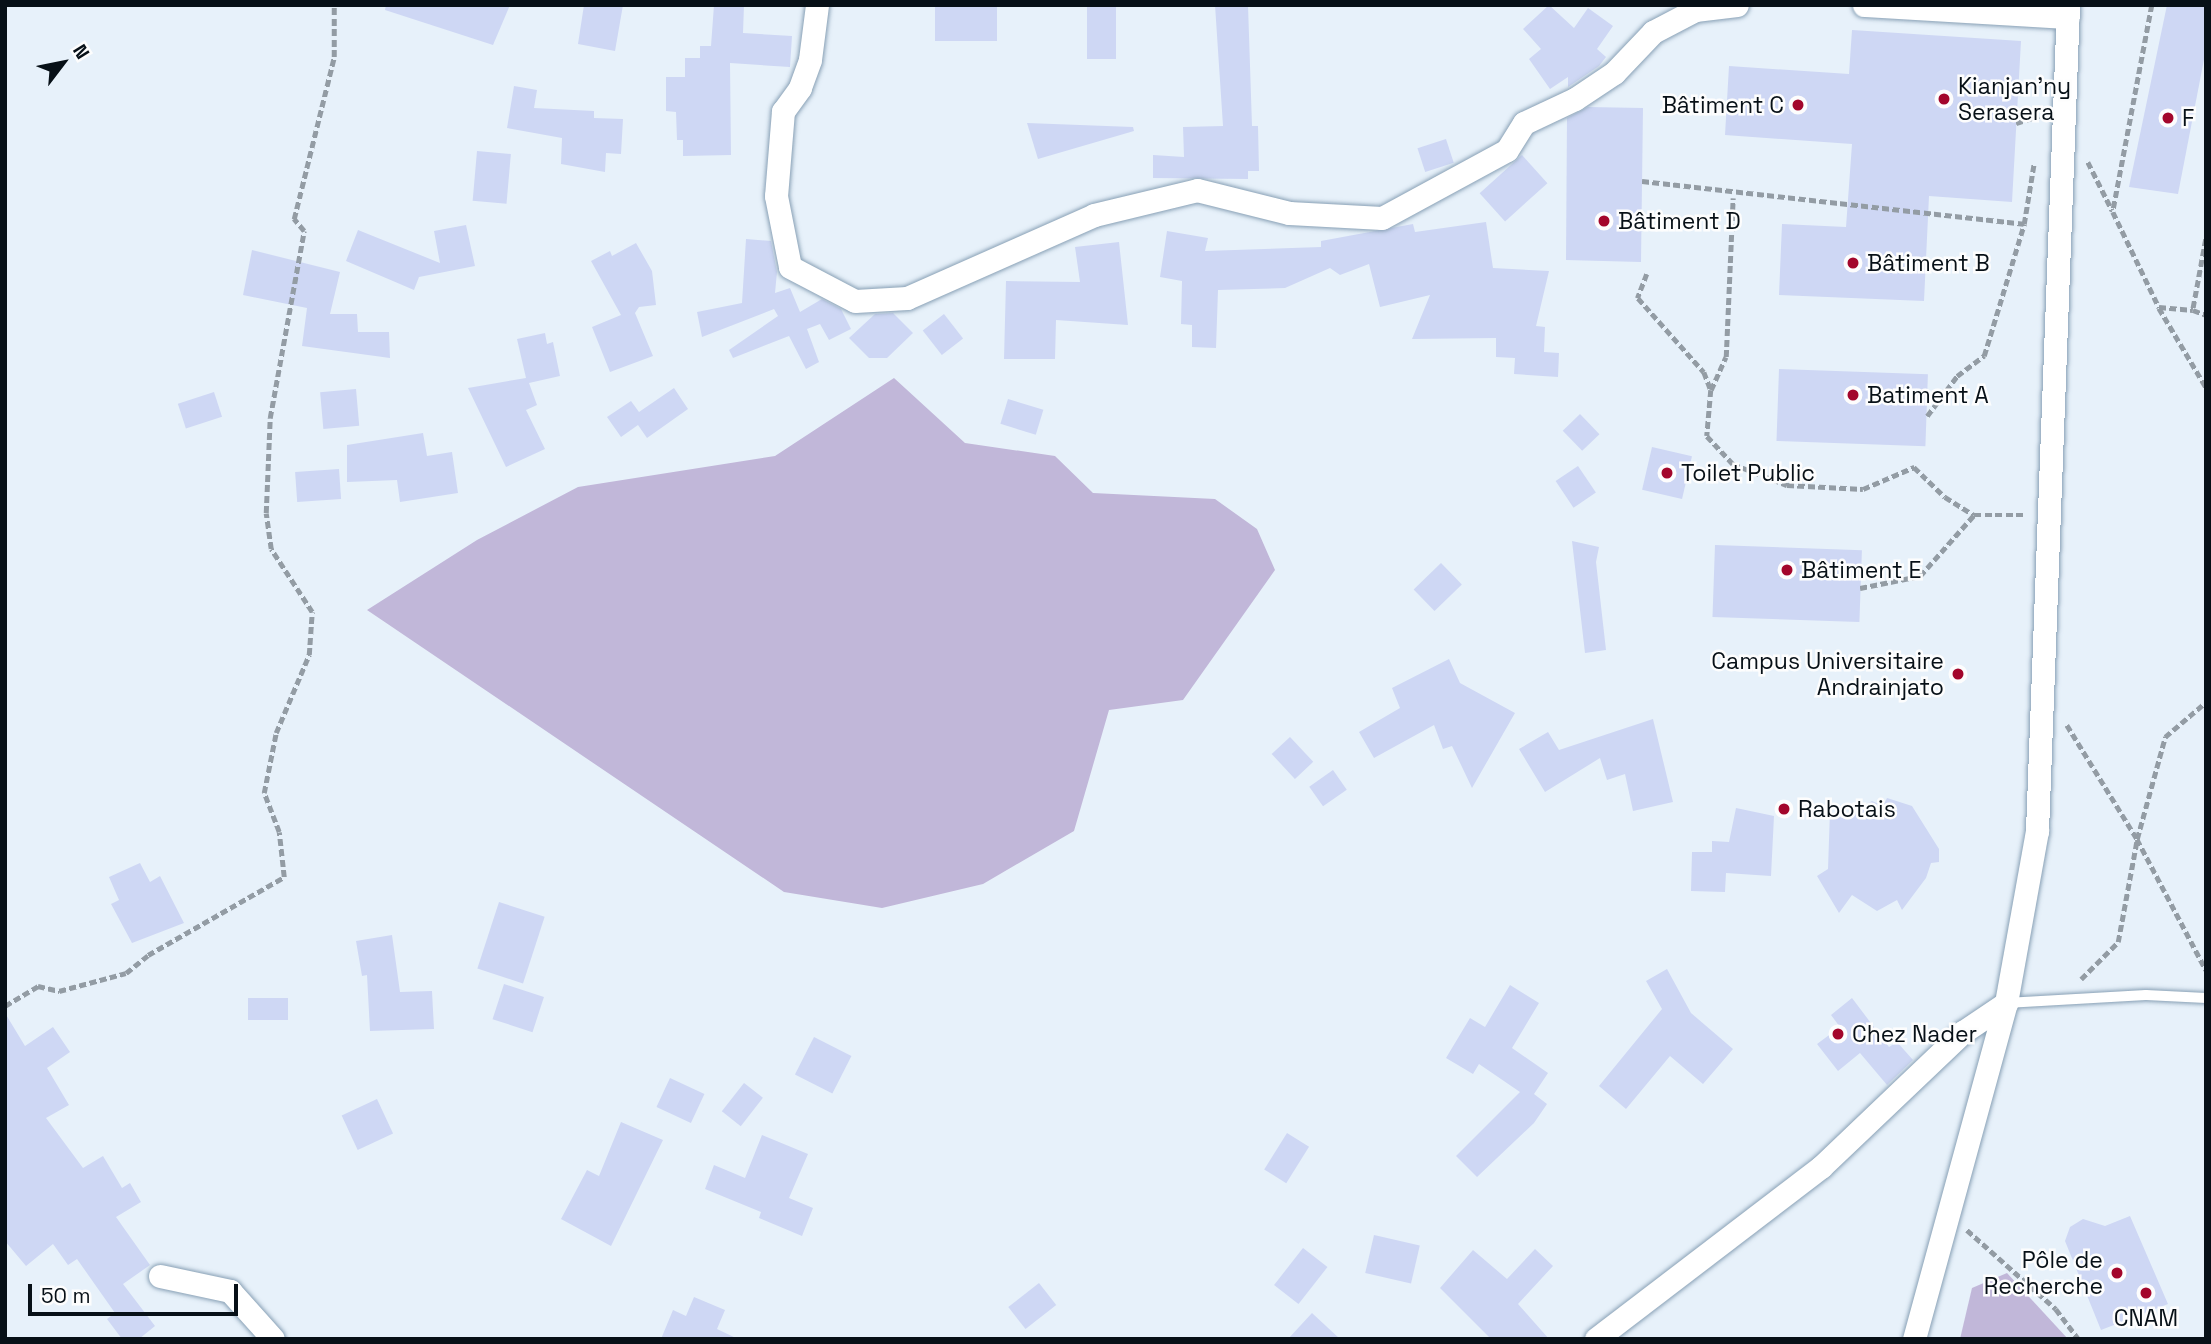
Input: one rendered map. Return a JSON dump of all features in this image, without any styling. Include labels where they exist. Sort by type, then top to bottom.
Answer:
[{"type":"street","points":[[817,5],[810,60],[800,88],[783,111],[776,197],[790,267],[855,300],[907,298],[1094,215],[1197,190],[1289,213],[1382,218],[1507,150],[1524,123],[1574,99],[1614,72],[1653,32],[1695,10],[1737,5]]},
{"type":"street","points":[[1864,5],[2068,11],[2037,831],[2006,1003],[1914,1339]]},
{"type":"street","points":[[1596,1339],[1821,1167],[1963,1032],[2006,1003]]},
{"type":"street","points":[[160,1276],[230,1290],[273,1339]]},
{"type":"lane","points":[[2006,1003],[2146,995],[2206,998]]},
{"type":"path","points":[[5,1006],[38,986],[60,991],[126,973],[148,955],[284,877],[279,832],[264,793],[276,733],[309,655],[312,612],[271,549],[266,513],[270,418],[304,231],[294,219],[334,57],[334,5]]},
{"type":"path","points":[[2152,5],[2113,212],[2159,307],[2206,387]]},
{"type":"path","points":[[2040,128],[2043,114]]},
{"type":"path","points":[[1927,416],[1957,376],[1984,356],[2024,224],[2036,155]]},
{"type":"path","points":[[1642,181],[2024,224]]},
{"type":"path","points":[[1732,198],[1726,357],[1711,390],[1707,436],[1732,464],[1787,485],[1863,489],[1914,467],[1945,497],[1974,515],[2051,515]]},
{"type":"path","points":[[2193,310],[2206,239]]},
{"type":"path","points":[[1647,274],[1639,298],[1704,372],[1711,390]]},
{"type":"path","points":[[2159,307],[2193,310],[2206,315]]},
{"type":"path","points":[[1860,588],[1920,576],[1974,515]]},
{"type":"path","points":[[2060,1000],[2118,942],[2137,839],[2165,737],[2206,702]]},
{"type":"path","points":[[2066,724],[2137,839],[2206,970]]},
{"type":"path","points":[[1948,1213],[2056,1309],[2079,1339]]},
{"type":"shaded area","points":[[894,378],[965,443],[1055,456],[1093,493],[1215,499],[1257,529],[1275,570],[1183,700],[1109,710],[1074,831],[983,884],[882,908],[784,892],[367,610],[477,540],[578,487],[775,456]]},
{"type":"shaded area","points":[[2007,1273],[2068,1339],[1960,1339],[1972,1288]]},
{"type":"building","points":[[386,5],[510,5],[493,45],[385,10]]},
{"type":"building","points":[[584,5],[623,5],[615,51],[578,44]]},
{"type":"building","points":[[714,5],[744,5],[743,33],[792,36],[790,67],[730,63],[731,155],[683,156],[683,140],[677,140],[676,112],[666,111],[666,77],[685,77],[685,58],[700,58],[700,46],[711,46]]},
{"type":"building","points":[[935,5],[997,5],[997,41],[935,41]]},
{"type":"building","points":[[1087,5],[1116,5],[1116,59],[1087,59]]},
{"type":"building","points":[[1215,5],[1248,5],[1252,126],[1258,126],[1259,171],[1248,171],[1248,179],[1153,178],[1153,155],[1184,157],[1183,127],[1223,126]]},
{"type":"building","points":[[1549,5],[1574,28],[1588,8],[1613,26],[1597,49],[1606,57],[1599,66],[1568,87],[1568,77],[1550,89],[1529,59],[1541,49],[1523,29]]},
{"type":"building","name":"F","points":[[2167,5],[2206,5],[2206,49],[2178,194],[2129,187]]},
{"type":"building","points":[[1852,30],[2021,41],[2012,202],[1929,196],[1924,301],[1779,295],[1782,224],[1846,227],[1852,144],[1725,135],[1729,66],[1849,74]]},
{"type":"building","points":[[514,86],[537,90],[534,108],[594,111],[594,118],[623,119],[621,154],[606,153],[605,172],[561,164],[562,138],[507,128]]},
{"type":"building","name":"Bâtiment D","points":[[1588,107],[1643,108],[1641,262],[1566,260],[1567,118]]},
{"type":"building","points":[[1027,123],[1133,127],[1134,131],[1038,159]]},
{"type":"building","points":[[1446,139],[1454,163],[1425,172],[1417,148]]},
{"type":"building","points":[[477,151],[511,154],[507,204],[473,201]]},
{"type":"building","points":[[1522,155],[1547,183],[1505,221],[1480,193]]},
{"type":"building","points":[[1486,222],[1493,268],[1549,271],[1536,326],[1545,327],[1544,352],[1559,353],[1558,377],[1514,374],[1515,358],[1496,357],[1496,338],[1412,339],[1430,295],[1380,307],[1369,264],[1340,275],[1330,268],[1285,288],[1218,290],[1216,348],[1192,347],[1192,325],[1181,324],[1182,281],[1160,277],[1167,231],[1208,238],[1205,251],[1321,247],[1321,241],[1413,224],[1415,232]]},
{"type":"building","points":[[466,225],[475,266],[419,277],[414,290],[346,261],[358,230],[440,263],[434,231]]},
{"type":"building","points":[[746,239],[771,241],[777,272],[775,293],[790,288],[800,312],[822,299],[841,309],[851,329],[829,340],[820,324],[807,329],[819,362],[806,369],[789,336],[733,358],[729,350],[778,316],[774,309],[702,337],[697,312],[742,303]]},
{"type":"building","points":[[1119,242],[1128,325],[1056,320],[1055,359],[1004,359],[1006,281],[1080,282],[1075,247]]},
{"type":"building","points":[[636,243],[652,271],[656,305],[639,307],[635,313],[653,356],[610,372],[592,327],[621,315],[591,261],[610,251],[612,256]]},
{"type":"building","points":[[252,250],[340,272],[330,314],[357,314],[358,332],[389,332],[390,358],[302,346],[307,308],[243,295]]},
{"type":"building","points":[[893,313],[913,333],[887,358],[869,358],[849,338],[875,314]]},
{"type":"building","points":[[944,314],[963,338],[942,355],[923,331]]},
{"type":"building","points":[[545,333],[547,344],[553,342],[560,376],[529,383],[537,405],[526,410],[545,449],[506,467],[468,388],[526,378],[517,339]]},
{"type":"building","name":"Batiment A","points":[[1779,369],[1928,374],[1925,446],[1776,441]]},
{"type":"building","points":[[674,388],[688,409],[647,438],[638,425],[621,437],[607,417],[631,401],[639,412]]},
{"type":"building","points":[[356,389],[359,426],[323,429],[320,392]]},
{"type":"building","points":[[214,392],[222,417],[186,428],[178,404]]},
{"type":"building","points":[[1008,399],[1043,410],[1036,435],[1000,424]]},
{"type":"building","points":[[1580,414],[1599,434],[1582,451],[1563,431]]},
{"type":"building","points":[[423,433],[427,456],[452,452],[458,493],[400,502],[397,480],[347,482],[347,445]]},
{"type":"building","name":"Toilet Public","points":[[1652,447],[1692,456],[1682,499],[1642,490]]},
{"type":"building","points":[[1578,466],[1596,493],[1574,508],[1556,481]]},
{"type":"building","points":[[339,469],[341,499],[297,502],[295,472]]},
{"type":"building","points":[[1572,541],[1599,547],[1596,562],[1606,650],[1585,653]]},
{"type":"building","name":"Bâtiment E","points":[[1715,545],[1862,550],[1859,622],[1712,617]]},
{"type":"building","points":[[1441,563],[1462,585],[1435,611],[1414,589]]},
{"type":"building","points":[[1449,659],[1460,683],[1515,713],[1472,788],[1452,746],[1443,749],[1434,725],[1374,758],[1359,732],[1400,708],[1392,688]]},
{"type":"building","points":[[1653,719],[1673,802],[1633,811],[1625,774],[1607,780],[1600,758],[1545,792],[1519,749],[1548,732],[1559,750]]},
{"type":"building","points":[[1290,737],[1313,762],[1295,779],[1272,754]]},
{"type":"building","points":[[1333,770],[1347,790],[1323,806],[1309,787]]},
{"type":"building","points":[[1887,798],[1912,806],[1939,849],[1939,862],[1931,863],[1926,878],[1902,910],[1897,900],[1877,911],[1852,895],[1839,913],[1817,876],[1828,869],[1830,811],[1842,818],[1872,801],[1883,806]]},
{"type":"building","points":[[1736,808],[1774,816],[1771,876],[1726,873],[1725,892],[1691,891],[1692,852],[1712,852],[1712,841],[1729,842]]},
{"type":"building","points":[[140,863],[150,882],[160,876],[184,923],[132,943],[111,904],[119,900],[109,877]]},
{"type":"building","points":[[499,902],[545,917],[523,983],[477,969]]},
{"type":"building","points":[[392,935],[400,992],[432,991],[434,1029],[370,1031],[367,975],[362,976],[356,941]]},
{"type":"building","points":[[1667,969],[1691,1013],[1733,1049],[1703,1084],[1670,1056],[1626,1109],[1599,1086],[1662,1009],[1646,981]]},
{"type":"building","points":[[504,984],[544,997],[533,1032],[493,1019]]},
{"type":"building","points":[[1510,985],[1539,1003],[1512,1048],[1548,1073],[1534,1094],[1547,1104],[1534,1123],[1477,1177],[1456,1156],[1520,1092],[1479,1064],[1473,1074],[1446,1058],[1470,1018],[1485,1027]]},
{"type":"building","points":[[248,998],[288,998],[288,1020],[248,1020]]},
{"type":"building","points":[[1852,998],[1889,1047],[1897,1042],[1913,1060],[1887,1085],[1860,1053],[1838,1071],[1817,1044],[1840,1027],[1831,1015]]},
{"type":"building","points":[[5,1013],[25,1046],[53,1027],[70,1052],[47,1068],[69,1105],[46,1118],[83,1168],[103,1156],[122,1188],[130,1183],[141,1202],[116,1217],[150,1265],[123,1284],[155,1326],[139,1339],[122,1339],[107,1319],[115,1313],[77,1259],[68,1265],[53,1244],[26,1266],[5,1241]]},
{"type":"building","points":[[814,1037],[851,1056],[832,1093],[795,1074]]},
{"type":"building","points":[[670,1078],[704,1094],[691,1123],[656,1107]]},
{"type":"building","points":[[744,1083],[763,1098],[741,1126],[722,1111]]},
{"type":"building","points":[[377,1099],[393,1133],[358,1150],[342,1115]]},
{"type":"building","points":[[621,1122],[663,1140],[611,1246],[561,1219],[587,1170],[599,1176]]},
{"type":"building","points":[[1287,1133],[1309,1147],[1286,1183],[1264,1169]]},
{"type":"building","points":[[762,1135],[808,1154],[789,1198],[813,1208],[802,1236],[759,1218],[761,1212],[705,1189],[714,1165],[745,1178]]},
{"type":"building","name":"Pôle de Recherche","points":[[2130,1216],[2168,1304],[2101,1330],[2065,1241],[2070,1227],[2083,1219],[2105,1226]]},
{"type":"building","points":[[1374,1235],[1420,1246],[1411,1284],[1365,1273]]},
{"type":"building","points":[[1303,1248],[1327,1267],[1298,1304],[1274,1285]]},
{"type":"building","points":[[1535,1249],[1553,1266],[1518,1304],[1549,1339],[1491,1339],[1440,1288],[1473,1250],[1507,1279]]},
{"type":"building","points":[[1039,1283],[1056,1305],[1026,1329],[1008,1307]]},
{"type":"building","points":[[694,1297],[725,1310],[717,1329],[738,1339],[661,1339],[673,1310],[686,1316]]},
{"type":"building","points":[[1312,1313],[1340,1339],[1288,1339]]},
{"type":"place","name":"Kianjan'ny Serasera","points":[[1944,99]]},
{"type":"place","name":"Bâtiment C","points":[[1798,105]]},
{"type":"place","name":"F","points":[[2168,118]]},
{"type":"place","name":"Bâtiment D","points":[[1604,221]]},
{"type":"place","name":"Bâtiment B","points":[[1853,263]]},
{"type":"place","name":"Batiment A","points":[[1853,395]]},
{"type":"place","name":"Toilet Public","points":[[1667,473]]},
{"type":"place","name":"Bâtiment E","points":[[1787,570]]},
{"type":"place","name":"Campus Universitaire Andrainjato","points":[[1958,674]]},
{"type":"place","name":"Rabotais","points":[[1784,809]]},
{"type":"place","name":"Chez Nader","points":[[1838,1034]]},
{"type":"place","name":"Pôle de Recherche","points":[[2117,1273]]},
{"type":"place","name":"CNAM","points":[[2146,1293]]}]
